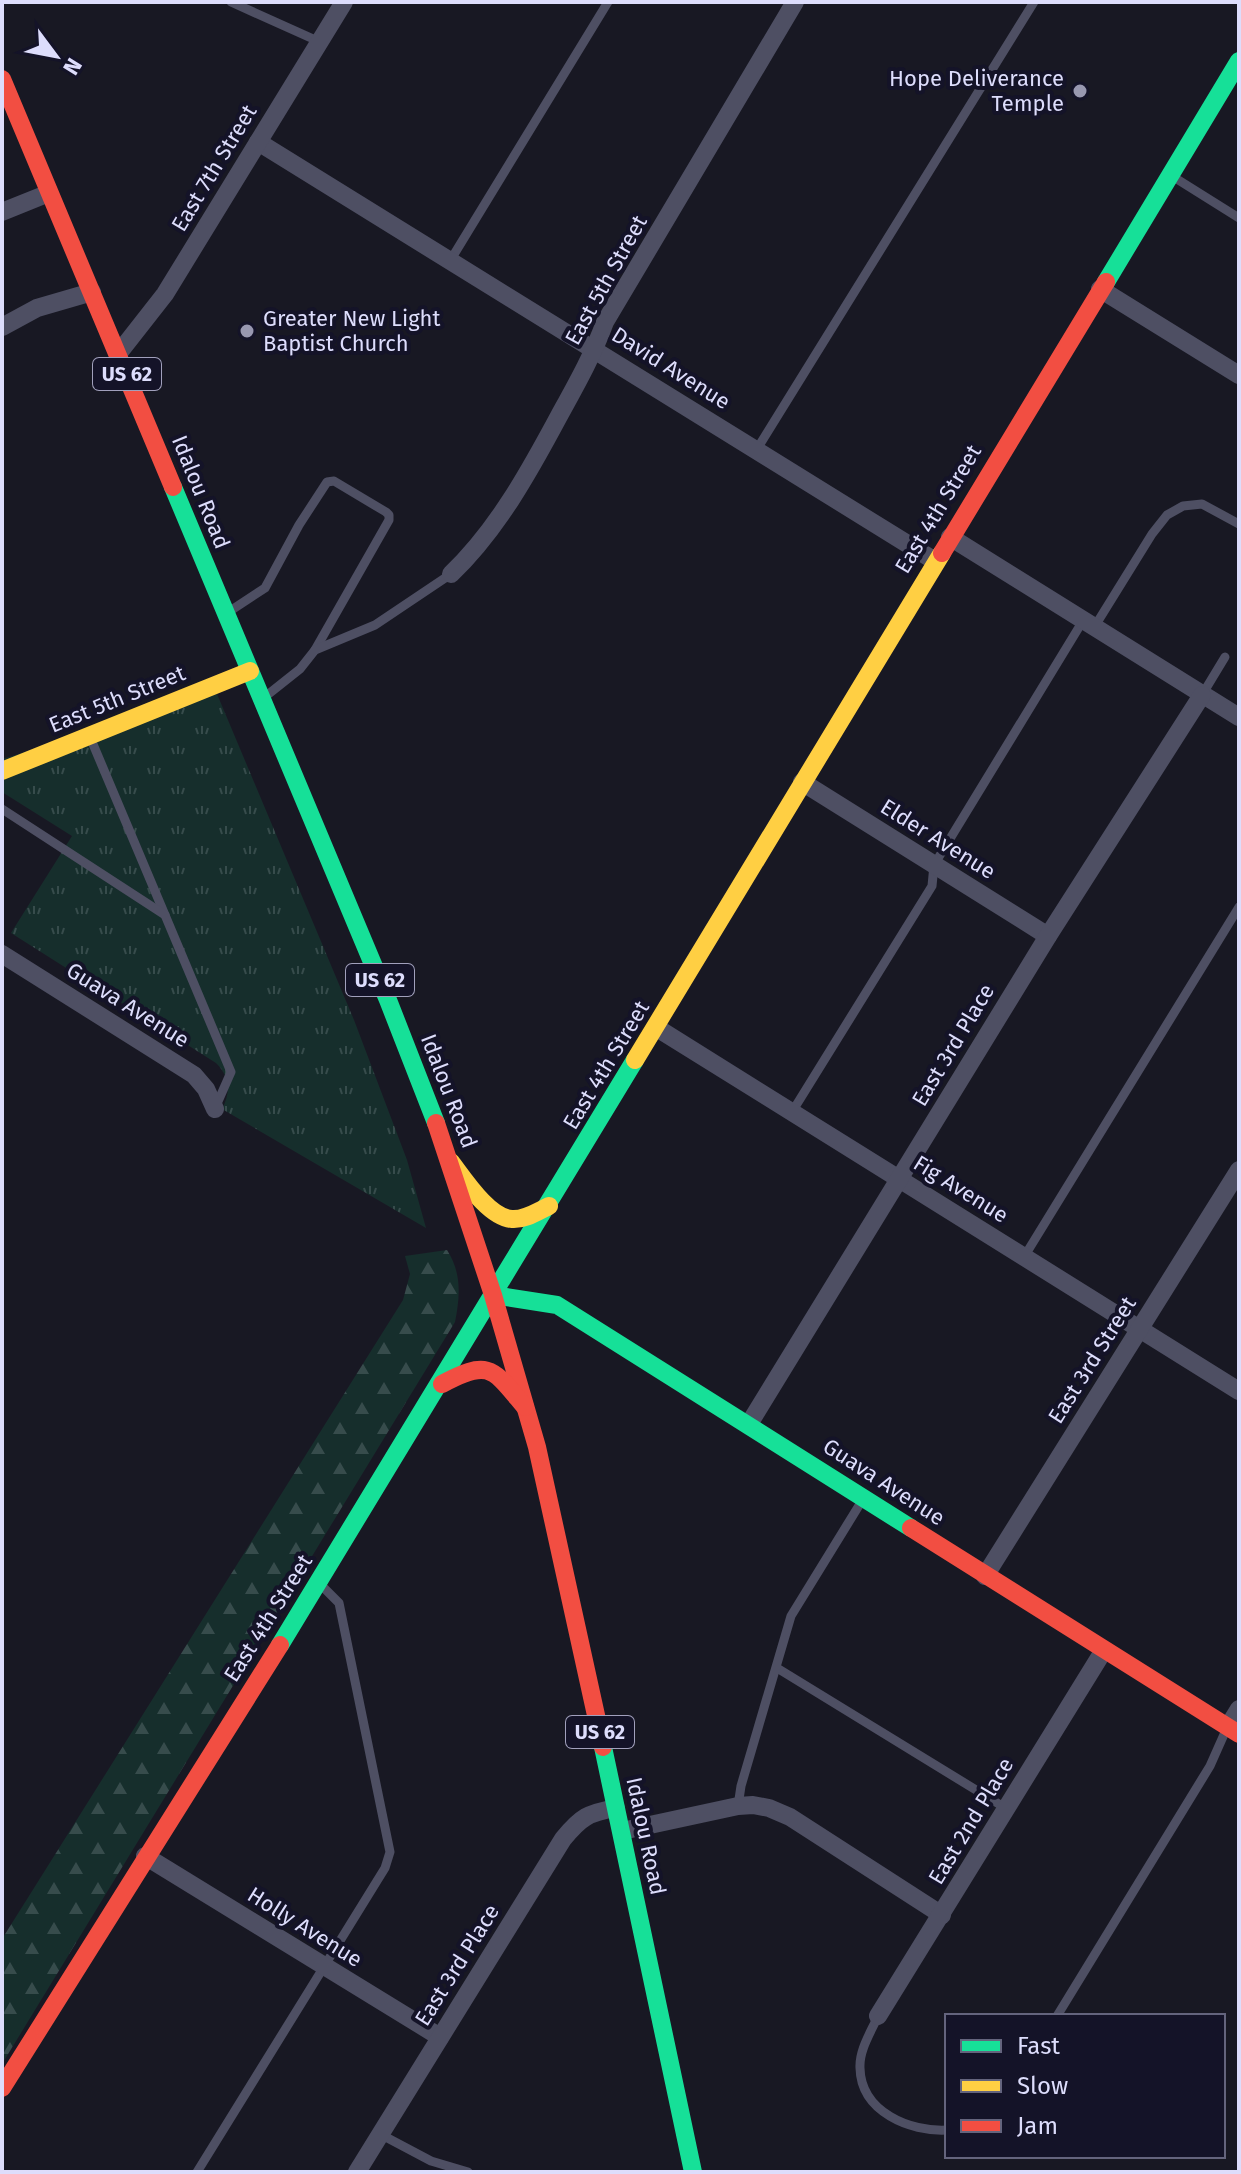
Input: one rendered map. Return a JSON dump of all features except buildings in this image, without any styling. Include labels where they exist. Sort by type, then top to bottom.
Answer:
[{"type":"main road","name":"East 4th Street","points":[[2,2088],[319,1583],[1238,64]]},
{"type":"main road","name":"Idalou Road","points":[[2,79],[388,1000],[450,1160],[537,1447],[693,2172]]},
{"type":"main road","name":"East 5th Street","points":[[2,771],[250,671]]},
{"type":"main road","points":[[450,1160],[499,1216],[512,1219],[522,1217],[549,1206]]},
{"type":"main road","name":"Guava Avenue","points":[[493,1295],[557,1305],[1233,1731]]},
{"type":"main road","points":[[439,1386],[468,1369],[479,1366],[489,1368],[525,1407]]},
{"type":"street","name":"East 7th Street","points":[[118,354],[165,294],[344,2]]},
{"type":"street","name":"East 5th Street","points":[[451,574],[486,536],[515,491],[595,349],[605,322],[795,2]]},
{"type":"street","name":"David Avenue","points":[[258,142],[935,561]]},
{"type":"street","points":[[2,212],[49,193]]},
{"type":"street","points":[[1100,289],[1239,375]]},
{"type":"street","points":[[2,327],[37,308],[92,292]]},
{"type":"street","points":[[950,537],[1239,717]]},
{"type":"street","name":"East 3rd Place","points":[[749,1424],[1048,936],[1202,695]]},
{"type":"street","name":"Elder Avenue","points":[[802,782],[1048,936]]},
{"type":"street","name":"Guava Avenue","points":[[2,954],[194,1075],[206,1089],[215,1109]]},
{"type":"street","name":"Fig Avenue","points":[[657,1028],[1239,1391]]},
{"type":"street","name":"East 3rd Street","points":[[985,1576],[1239,1170]]},
{"type":"street","name":"East 2nd Place","points":[[878,2016],[1104,1650]]},
{"type":"street","points":[[1233,1731],[1239,1709]]},
{"type":"street","points":[[622,1831],[738,1806],[769,1808],[790,1817],[942,1915]]},
{"type":"street","name":"East 3rd Place","points":[[357,2172],[563,1839],[577,1822],[590,1813],[616,1808]]},
{"type":"street","name":"Holly Avenue","points":[[145,1856],[440,2037]]},
{"type":"lane","points":[[231,2],[320,42]]},
{"type":"lane","points":[[450,261],[608,2]]},
{"type":"lane","points":[[757,449],[1034,2]]},
{"type":"lane","points":[[1169,174],[1239,218]]},
{"type":"lane","points":[[226,614],[265,588],[327,482],[334,481],[389,515],[389,520],[315,650],[300,669],[262,699]]},
{"type":"lane","points":[[792,1112],[932,886],[934,865],[1089,623],[1152,534],[1167,515],[1183,506],[1202,504],[1239,524]]},
{"type":"lane","points":[[315,650],[375,625],[451,574]]},
{"type":"lane","points":[[1202,695],[1225,657]]},
{"type":"lane","points":[[90,735],[231,1072],[215,1109]]},
{"type":"lane","points":[[2,809],[165,915]]},
{"type":"lane","points":[[1024,1257],[1239,907]]},
{"type":"lane","points":[[738,1806],[741,1786],[791,1616],[863,1499]]},
{"type":"lane","points":[[197,2172],[385,1868],[390,1852],[339,1603],[319,1583]]},
{"type":"lane","points":[[777,1668],[1007,1809]]},
{"type":"lane","points":[[1058,2014],[1233,1731]]},
{"type":"lane","points":[[878,2016],[864,2047],[860,2069],[867,2091],[879,2107],[899,2123],[920,2129],[945,2130]]},
{"type":"lane","points":[[380,2134],[431,2161],[468,2172]]},
{"type":"green space","points":[[217,694],[354,1020],[407,1160],[426,1228],[222,1109],[228,1085],[216,1063],[11,933],[72,836],[2,792],[2,759]]},
{"type":"green space","points":[[447,1250],[455,1267],[458,1285],[455,1322],[2,2064],[2,1939],[403,1300],[410,1274],[405,1256]]},
{"type":"traffic: fast","points":[[1106,282],[1239,61]]},
{"type":"traffic: fast","points":[[173,487],[388,1000],[436,1123]]},
{"type":"traffic: fast","points":[[280,1645],[635,1060]]},
{"type":"traffic: fast","points":[[493,1295],[557,1305],[911,1528]]},
{"type":"traffic: fast","points":[[603,1747],[693,2172]]},
{"type":"traffic: slow","points":[[635,1060],[942,553]]},
{"type":"traffic: slow","points":[[2,771],[250,671]]},
{"type":"traffic: slow","points":[[451,1162],[486,1205],[503,1217],[522,1218],[549,1206]]},
{"type":"traffic: jam","points":[[2,79],[173,487]]},
{"type":"traffic: jam","points":[[942,553],[1106,282]]},
{"type":"traffic: jam","points":[[436,1123],[493,1295],[537,1447],[603,1747]]},
{"type":"traffic: jam","points":[[442,1384],[471,1371],[490,1372],[525,1407]]},
{"type":"traffic: jam","points":[[911,1528],[1239,1734]]},
{"type":"traffic: jam","points":[[2,2088],[280,1645]]},
{"type":"place","name":"Hope Deliverance Temple","points":[[1080,91]]},
{"type":"place","name":"Greater New Light Baptist Church","points":[[247,331]]}]
